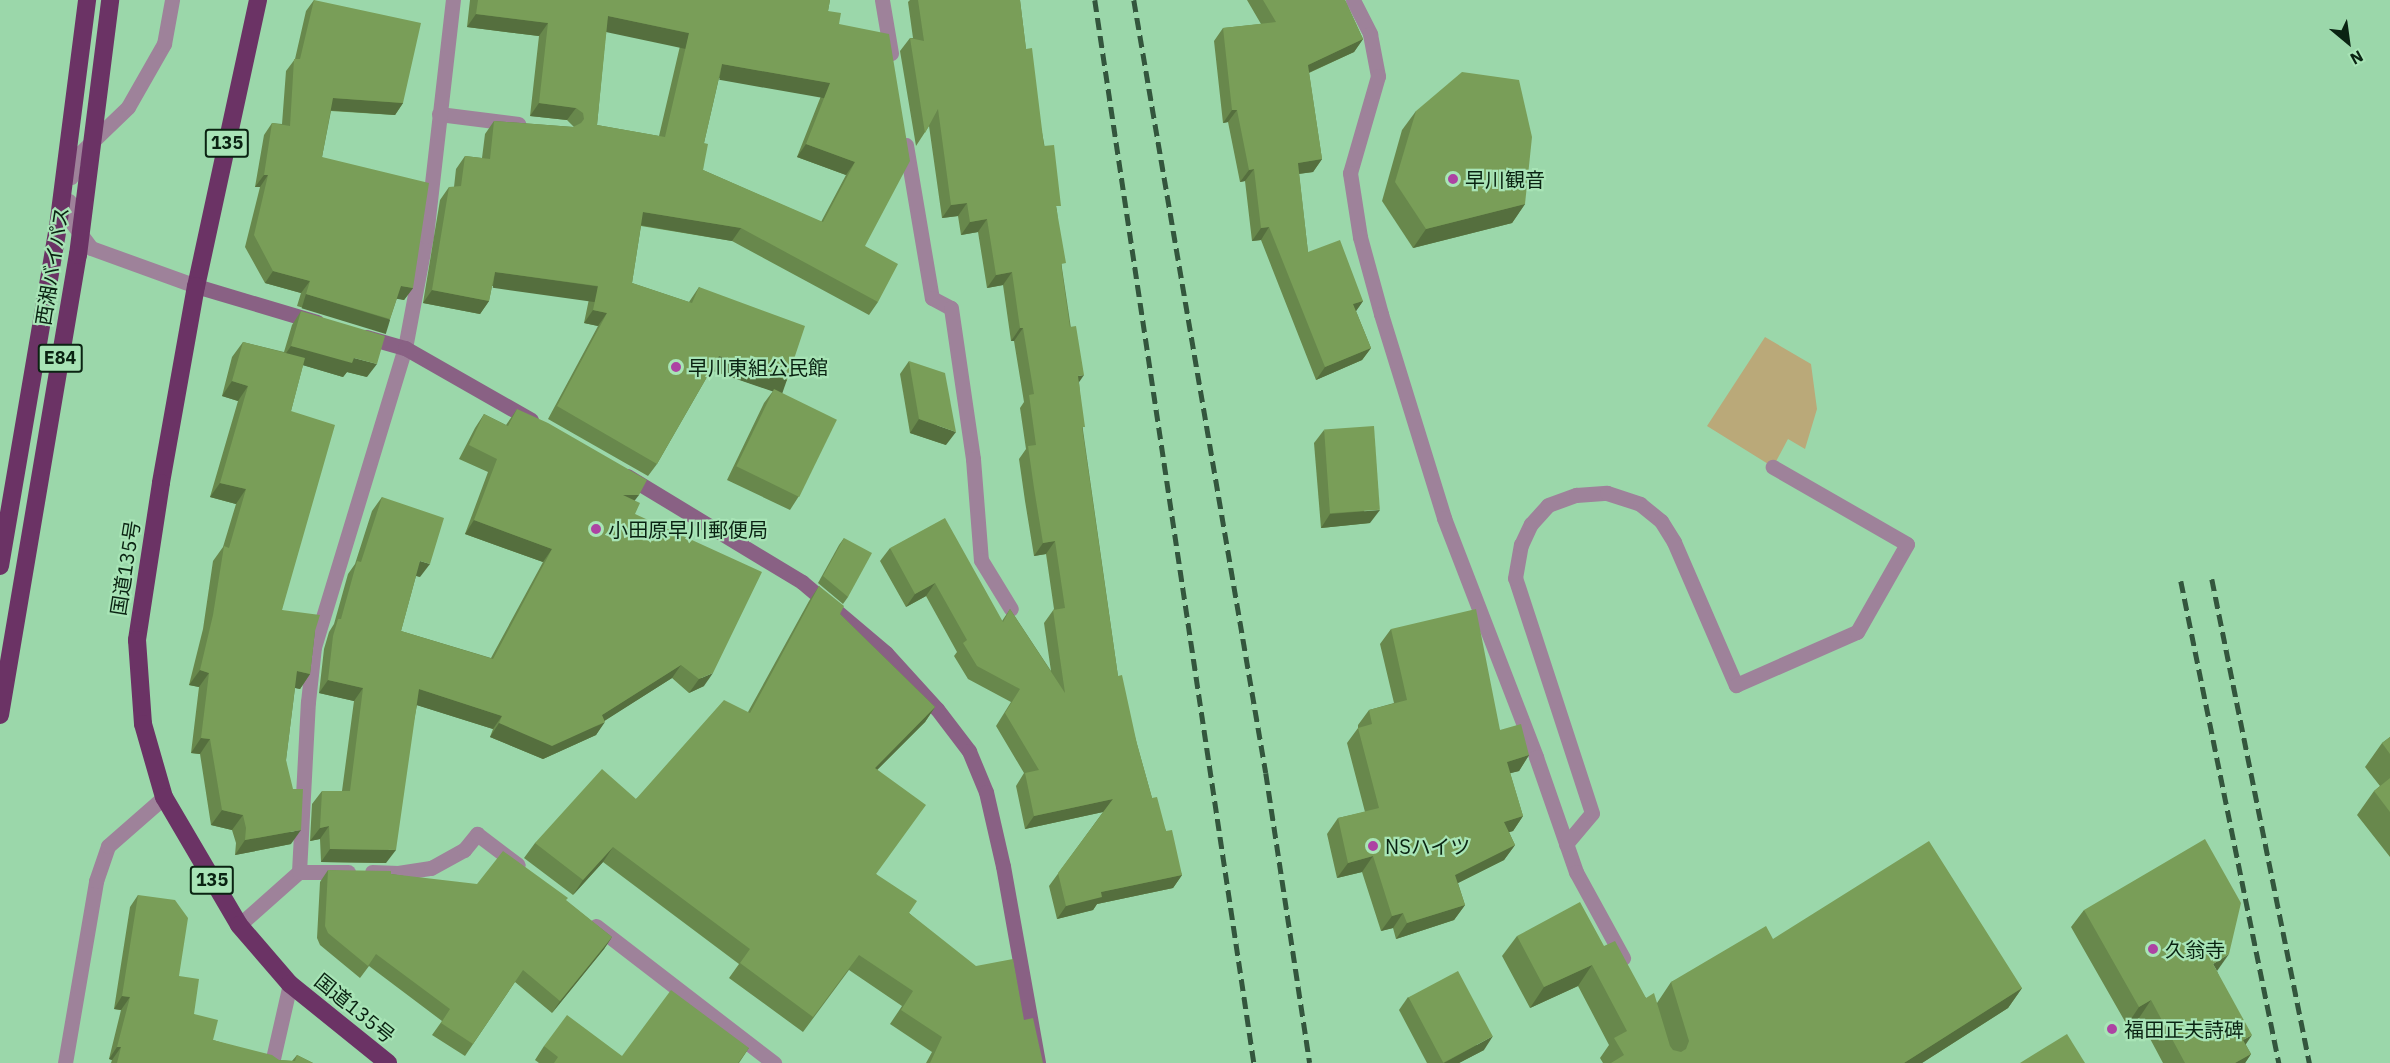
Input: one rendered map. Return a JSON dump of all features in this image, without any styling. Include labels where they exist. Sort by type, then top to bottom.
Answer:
[{"type":"highway","name":"西湘バイパス","points":[[0,566],[58,227],[87,0]]},
{"type":"highway","name":"西湘バイパス","points":[[0,715],[78,255],[110,0]]},
{"type":"highway","name":"国道135号","points":[[258,0],[196,286],[161,483],[137,640],[142,724],[164,797],[239,925],[290,984],[387,1063]]},
{"type":"main road","points":[[196,286],[328,325]]},
{"type":"main road","points":[[350,332],[405,348],[549,430]]},
{"type":"main road","points":[[618,470],[802,582],[886,653],[937,709],[969,751],[986,792],[998,845],[1038,1063]]},
{"type":"street","points":[[172,0],[164,44],[128,107],[73,160],[67,216],[91,248],[196,286]]},
{"type":"street","points":[[299,872],[314,647],[405,348],[426,236],[453,0]]},
{"type":"street","points":[[882,0],[894,69]]},
{"type":"street","points":[[1353,0],[1370,34],[1378,76],[1350,173],[1360,237],[1444,518],[1536,757],[1576,872],[1630,972]]},
{"type":"street","points":[[440,114],[531,125]]},
{"type":"street","points":[[903,126],[932,298],[951,308],[973,459],[981,560],[1011,609]]},
{"type":"street","points":[[1566,844],[1592,813],[1515,578],[1521,545],[1531,524],[1548,505],[1576,495],[1607,493],[1640,504],[1661,521],[1674,542],[1737,685],[1857,632],[1907,544],[1773,467]]},
{"type":"street","points":[[65,1063],[96,881],[108,846],[164,797]]},
{"type":"street","points":[[239,925],[299,872],[398,873],[432,868],[464,850],[477,834],[533,877]]},
{"type":"street","points":[[580,913],[774,1063]]},
{"type":"street","points":[[273,1063],[290,984]]},
{"type":"shaded area","points":[[1765,337],[1811,364],[1817,409],[1805,449],[1788,439],[1773,467],[1707,426]]},
{"type":"building","points":[[314,0],[421,23],[403,103],[333,98],[322,157],[429,183],[413,288],[401,286],[390,319],[306,294],[310,281],[273,271],[254,235],[268,175],[264,175],[272,123],[290,126],[294,59],[300,59]]},
{"type":"building","points":[[478,0],[830,0],[828,11],[841,13],[839,24],[889,34],[910,161],[865,246],[898,264],[878,302],[741,228],[643,212],[632,283],[692,303],[699,287],[805,326],[787,380],[719,356],[657,464],[557,406],[607,313],[593,310],[598,286],[495,272],[489,301],[432,290],[449,187],[461,186],[465,156],[490,159],[494,121],[573,127],[584,119],[583,113],[576,108],[539,103],[548,23],[476,14]],"holes":[[[608,16],[689,33],[665,137],[597,125]],[[722,64],[830,83],[806,144],[855,162],[823,222],[703,170],[708,144],[704,143]]]},
{"type":"building","points":[[918,0],[1020,0],[1026,49],[1032,48],[1044,146],[1054,145],[1061,206],[1056,206],[1066,263],[1061,264],[1070,327],[1076,326],[1084,375],[1078,376],[1085,427],[1082,427],[1118,676],[1122,675],[1152,798],[1157,797],[1166,831],[1172,830],[1182,875],[1101,892],[1102,897],[1066,906],[1058,873],[1113,799],[1034,816],[1025,773],[1039,770],[1005,713],[1020,689],[977,666],[963,643],[967,640],[935,583],[915,594],[890,548],[945,518],[1003,622],[1010,609],[1065,693],[1053,610],[1065,608],[1055,541],[1043,543],[1034,488],[1028,446],[1036,445],[1029,395],[1034,394],[1023,328],[1020,328],[1012,272],[996,275],[987,219],[970,222],[967,203],[951,205],[938,109],[925,133],[910,38],[924,41]]},
{"type":"building","points":[[1263,0],[1345,0],[1363,39],[1308,65],[1322,159],[1298,163],[1308,252],[1340,240],[1363,301],[1353,304],[1371,348],[1325,367],[1269,227],[1261,228],[1254,169],[1249,170],[1237,110],[1232,110],[1223,28],[1276,22]]},
{"type":"building","name":"早川観音","points":[[1462,72],[1519,80],[1532,137],[1525,204],[1426,229],[1395,182],[1416,111]]},
{"type":"building","points":[[301,311],[385,336],[377,364],[354,358],[352,363],[291,346]]},
{"type":"building","points":[[243,342],[305,358],[291,411],[335,425],[282,610],[320,615],[315,631],[310,674],[297,671],[286,760],[293,789],[303,789],[301,830],[245,840],[246,828],[243,815],[222,810],[210,739],[201,738],[209,673],[200,670],[213,615],[224,546],[229,548],[246,489],[220,483],[248,386],[232,381]]},
{"type":"building","points":[[909,361],[945,373],[956,432],[919,419]]},
{"type":"building","points":[[774,389],[837,420],[799,497],[736,466]]},
{"type":"building","points":[[517,409],[548,423],[647,480],[639,495],[623,495],[640,503],[635,514],[762,572],[713,673],[699,679],[681,665],[602,715],[605,722],[552,746],[499,723],[502,716],[419,689],[396,850],[330,849],[329,826],[320,828],[322,791],[350,791],[363,688],[328,680],[333,636],[338,619],[341,619],[357,561],[361,562],[382,497],[444,518],[430,564],[420,561],[401,631],[493,659],[552,549],[474,520],[497,459],[469,445],[484,414],[508,426]]},
{"type":"building","points":[[1374,426],[1380,510],[1330,513],[1324,429]]},
{"type":"building","points":[[844,538],[872,553],[848,597],[823,576]]},
{"type":"building","points":[[819,586],[844,606],[840,614],[935,707],[875,768],[926,805],[876,874],[917,901],[909,913],[976,966],[1013,959],[1024,1020],[1033,1018],[1043,1063],[930,1063],[942,1037],[901,1010],[913,991],[859,955],[813,1017],[740,963],[750,949],[613,847],[583,880],[535,843],[602,769],[636,799],[724,700],[750,713]]},
{"type":"building","points":[[1476,609],[1500,730],[1521,724],[1529,755],[1507,762],[1523,816],[1504,822],[1515,845],[1455,875],[1465,905],[1407,923],[1403,913],[1392,916],[1373,856],[1348,863],[1338,818],[1379,808],[1358,728],[1372,724],[1369,710],[1407,700],[1391,629]]},
{"type":"building","points":[[2390,737],[2390,754],[2382,743]]},
{"type":"building","points":[[2390,778],[2390,812],[2374,791]]},
{"type":"building","points":[[2205,839],[2241,903],[2229,954],[2213,964],[2252,1035],[2243,1040],[2251,1054],[2235,1063],[2185,1063],[2151,1000],[2139,1007],[2084,910]]},
{"type":"building","points":[[1929,841],[2022,988],[1904,1063],[1611,1063],[1624,1055],[1614,1038],[1627,1031],[1592,965],[1544,987],[1517,936],[1580,902],[1604,946],[1615,941],[1646,998],[1654,993],[1670,1046],[1673,1050],[1681,1052],[1686,1049],[1689,1041],[1671,982],[1766,926],[1773,939]]},
{"type":"building","points":[[503,851],[568,898],[566,900],[612,937],[560,1001],[523,970],[473,1044],[441,1023],[450,1009],[376,954],[368,966],[328,933],[325,926],[328,870],[391,871],[391,874],[477,884]]},
{"type":"building","points":[[138,895],[175,900],[188,918],[179,976],[199,979],[194,1014],[218,1020],[213,1040],[272,1055],[279,1060],[295,1061],[297,1055],[313,1063],[117,1063],[121,1047],[117,1047],[130,997],[122,996]]},
{"type":"building","points":[[1458,971],[1493,1036],[1443,1063],[1409,997]]},
{"type":"building","points":[[671,990],[749,1048],[738,1063],[554,1063],[558,1057],[544,1046],[567,1015],[622,1056]]},
{"type":"building","points":[[2067,1034],[2085,1063],[2020,1063]]},
{"type":"railway","points":[[1095,0],[1254,1063]]},
{"type":"railway","points":[[1134,0],[1266,773],[1310,1063]]},
{"type":"railway","points":[[2212,579],[2310,1063]]},
{"type":"railway","points":[[2181,581],[2279,1063]]},
{"type":"place","name":"早川観音","points":[[1453,179]]},
{"type":"place","name":"早川東組公民館","points":[[676,367]]},
{"type":"place","name":"小田原早川郵便局","points":[[596,529]]},
{"type":"place","name":"NSハイツ","points":[[1373,846]]},
{"type":"place","name":"久翁寺","points":[[2153,949]]},
{"type":"place","name":"福田正夫詩碑","points":[[2112,1029]]}]
